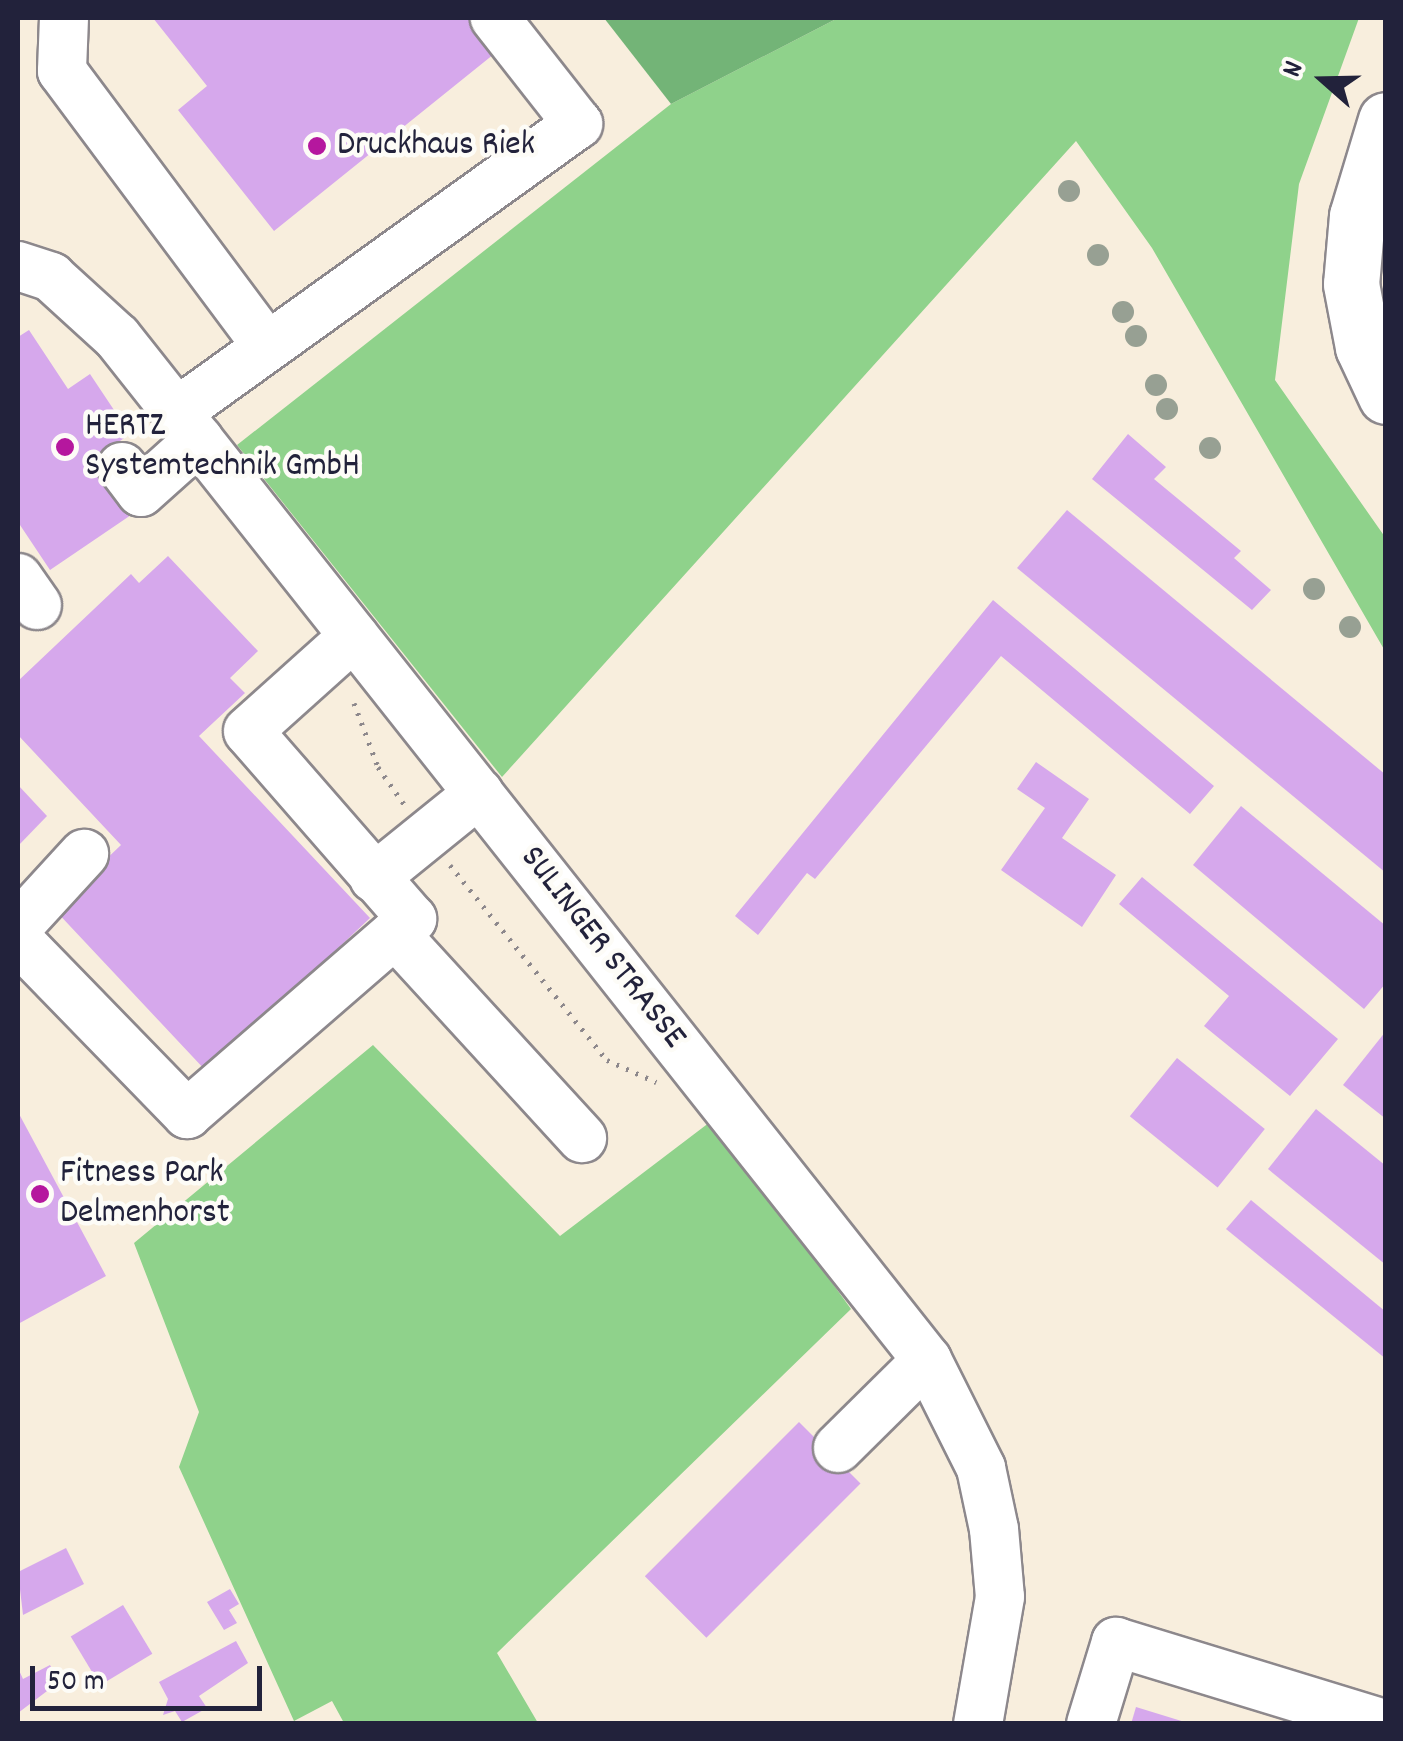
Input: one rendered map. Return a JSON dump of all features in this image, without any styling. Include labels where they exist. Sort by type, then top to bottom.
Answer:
[{"type":"highway","points":[[1382,387],[1355,319],[1351,251],[1386,120]]},
{"type":"street","points":[[64,18],[62,71],[267,346]]},
{"type":"street","points":[[122,467],[141,492],[188,426],[267,346],[578,124],[495,18]]},
{"type":"street","name":"SULINGER STRASSE","points":[[18,266],[51,277],[87,304],[188,426],[927,1360],[981,1468],[994,1529],[1000,1597],[978,1724]]},
{"type":"street","points":[[18,940],[188,1114],[412,919],[248,731],[354,636]]},
{"type":"street","points":[[374,878],[479,793]]},
{"type":"street","points":[[18,926],[84,854]]},
{"type":"street","points":[[395,934],[582,1138]]},
{"type":"street","points":[[838,1448],[927,1360]]},
{"type":"street","points":[[1091,1724],[1116,1642],[1384,1724]]},
{"type":"path","points":[[354,636],[350,692],[378,767],[426,836],[607,1060],[661,1084]]},
{"type":"green space","points":[[604,18],[838,18],[671,104]]},
{"type":"green space","points":[[838,18],[1359,18],[1299,184],[1275,380],[1385,537],[1385,651],[1152,248],[1076,141],[502,777],[237,445],[671,104]]},
{"type":"green space","points":[[373,1045],[560,1236],[714,1119],[851,1309],[497,1653],[538,1723],[344,1723],[332,1701],[294,1721],[179,1467],[199,1412],[134,1243]]},
{"type":"building","name":"Druckhaus Riek","points":[[153,18],[473,18],[499,50],[274,231],[178,110],[207,86]]},
{"type":"building","name":"HERTZ Systemtechnik GmbH","points":[[29,330],[68,389],[90,374],[130,434],[94,459],[131,515],[50,570],[18,522],[18,337]]},
{"type":"building","points":[[1128,434],[1166,467],[1154,479],[1241,551],[1234,558],[1271,590],[1252,610],[1092,479]]},
{"type":"building","points":[[1067,510],[1386,775],[1386,873],[1017,568]]},
{"type":"building","points":[[168,556],[258,651],[230,678],[245,693],[199,736],[370,918],[207,1072],[54,909],[121,845],[18,735],[18,681],[131,574],[139,583]]},
{"type":"building","points":[[993,600],[1214,786],[1190,814],[1001,656],[815,879],[807,873],[758,935],[735,916]]},
{"type":"building","points":[[1036,762],[1089,799],[1062,838],[1116,875],[1082,927],[1001,870],[1045,808],[1017,789]]},
{"type":"building","points":[[18,785],[47,816],[18,846]]},
{"type":"building","points":[[1241,806],[1386,926],[1386,983],[1364,1009],[1193,865]]},
{"type":"building","points":[[1142,877],[1338,1039],[1290,1096],[1204,1026],[1229,996],[1119,904]]},
{"type":"building","points":[[1386,1031],[1386,1119],[1343,1085]]},
{"type":"building","points":[[1177,1058],[1265,1129],[1218,1187],[1130,1116]]},
{"type":"building","points":[[1316,1109],[1386,1166],[1386,1265],[1268,1169]]},
{"type":"building","name":"Fitness Park Delmenhorst","points":[[18,1112],[106,1276],[18,1324]]},
{"type":"building","points":[[1251,1200],[1386,1312],[1386,1359],[1226,1229]]},
{"type":"building","points":[[799,1422],[861,1484],[706,1638],[645,1576]]},
{"type":"building","points":[[66,1548],[84,1584],[23,1615],[18,1572]]},
{"type":"building","points":[[230,1589],[239,1604],[229,1610],[237,1623],[224,1630],[207,1602]]},
{"type":"building","points":[[123,1605],[152,1654],[100,1685],[71,1636]]},
{"type":"building","points":[[236,1641],[248,1663],[199,1696],[207,1708],[182,1722],[175,1711],[163,1715],[168,1699],[159,1682]]},
{"type":"building","points":[[50,1665],[59,1682],[18,1713],[18,1668],[23,1679]]},
{"type":"building","points":[[1136,1707],[1188,1723],[1188,1724],[1131,1724]]},
{"type":"place","name":"Druckhaus Riek","points":[[317,146]]},
{"type":"place","name":"HERTZ Systemtechnik GmbH","points":[[65,447]]},
{"type":"place","name":"Fitness Park Delmenhorst","points":[[40,1194]]}]
